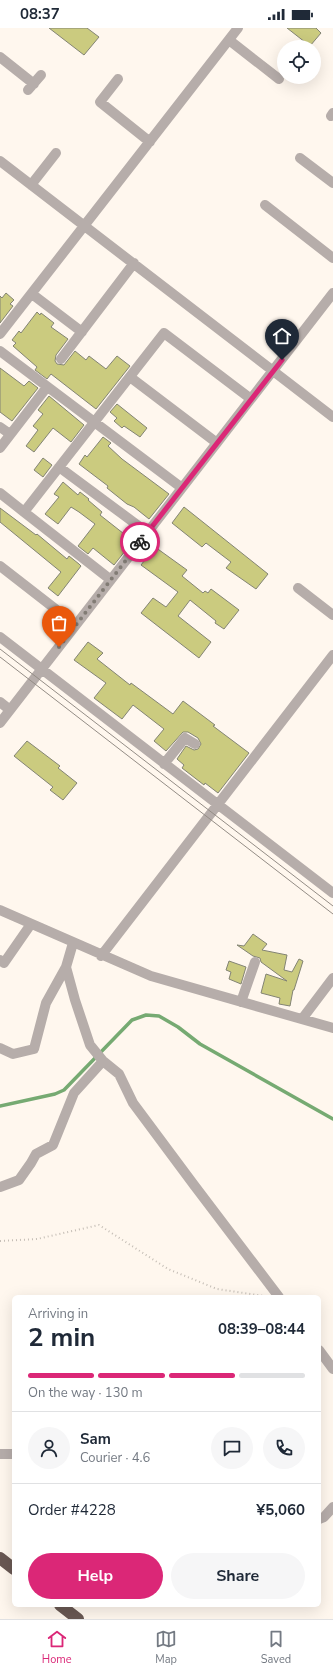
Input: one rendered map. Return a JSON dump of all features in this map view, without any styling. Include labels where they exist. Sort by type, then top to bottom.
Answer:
[{"type":"highway","points":[[0,1558],[12,1567]]},
{"type":"highway","points":[[63,1607],[78,1619]]},
{"type":"street","points":[[0,334],[238,28]]},
{"type":"street","points":[[229,40],[277,77]]},
{"type":"street","points":[[0,57],[31,87],[41,75]]},
{"type":"street","points":[[118,79],[100,102],[150,142]]},
{"type":"street","points":[[31,185],[56,153]]},
{"type":"street","points":[[300,158],[333,183]]},
{"type":"street","points":[[0,161],[333,417]]},
{"type":"street","points":[[265,205],[333,258]]},
{"type":"street","points":[[61,359],[134,264]]},
{"type":"street","points":[[0,723],[333,293]]},
{"type":"street","points":[[32,294],[82,332]]},
{"type":"street","points":[[24,512],[164,332],[251,399]]},
{"type":"street","points":[[0,352],[182,488]]},
{"type":"street","points":[[130,376],[217,443]]},
{"type":"street","points":[[0,448],[47,387]]},
{"type":"street","points":[[0,427],[10,434]]},
{"type":"street","points":[[59,467],[148,533]]},
{"type":"street","points":[[0,493],[111,580]]},
{"type":"street","points":[[0,566],[76,625]]},
{"type":"street","points":[[298,588],[333,615]]},
{"type":"street","points":[[0,637],[333,893]]},
{"type":"street","points":[[101,956],[333,655]]},
{"type":"street","points":[[0,702],[10,710]]},
{"type":"street","points":[[164,764],[185,738],[194,744]]},
{"type":"street","points":[[0,910],[101,956],[151,976],[333,1028]]},
{"type":"street","points":[[0,960],[4,963],[31,924]]},
{"type":"street","points":[[0,1048],[13,1054],[34,1049],[46,1003],[66,967],[73,943]]},
{"type":"street","points":[[241,1002],[255,962]]},
{"type":"street","points":[[66,967],[74,1000],[90,1045],[100,1058],[119,1074],[133,1103],[277,1295]]},
{"type":"street","points":[[302,1019],[333,978]]},
{"type":"street","points":[[0,1187],[19,1180],[36,1154],[53,1145],[74,1093],[100,1058]]},
{"type":"street","points":[[321,1353],[333,1369]]},
{"type":"street","points":[[0,1454],[12,1454]]},
{"type":"street","points":[[321,1518],[333,1507]]},
{"type":"path","points":[[0,1241],[37,1239],[99,1224],[168,1269],[217,1289],[256,1295]]},
{"type":"building","points":[[49,28],[87,28],[99,37],[84,55]]},
{"type":"building","points":[[287,28],[316,28],[321,33],[315,40],[302,40]]},
{"type":"building","points":[[6,293],[14,300],[10,304],[13,306],[0,323],[0,296],[2,298]]},
{"type":"building","points":[[37,312],[40,315],[41,313],[54,323],[51,327],[68,339],[56,355],[55,361],[57,364],[64,365],[75,351],[86,360],[89,356],[106,369],[117,356],[130,366],[96,409],[51,374],[47,379],[35,370],[37,367],[13,346],[16,343],[12,340],[19,331],[21,333]]},
{"type":"building","points":[[0,368],[24,386],[29,381],[38,388],[12,421],[0,412]]},
{"type":"building","points":[[49,396],[84,425],[71,442],[53,428],[34,452],[26,446],[38,430],[33,426],[43,414],[38,410]]},
{"type":"building","points":[[117,404],[147,428],[140,437],[124,426],[122,428],[114,421],[117,418],[110,412]]},
{"type":"building","points":[[103,437],[111,443],[108,446],[122,459],[169,494],[149,519],[134,507],[127,504],[107,488],[108,486],[79,464],[85,455],[87,457]]},
{"type":"building","points":[[43,458],[52,465],[43,477],[34,470]]},
{"type":"building","points":[[63,482],[78,495],[80,492],[89,499],[88,500],[102,512],[100,515],[133,541],[114,565],[93,548],[88,554],[78,546],[95,524],[79,512],[71,507],[58,524],[45,514],[59,497],[54,494]]},
{"type":"building","points":[[184,507],[268,574],[256,589],[226,568],[231,562],[206,543],[202,547],[172,523]]},
{"type":"building","points":[[0,508],[36,535],[37,534],[67,559],[69,556],[81,566],[58,596],[48,588],[61,572],[0,522]]},
{"type":"building","points":[[155,547],[187,570],[182,576],[203,593],[205,591],[208,593],[211,589],[239,610],[224,629],[215,623],[216,621],[190,600],[178,616],[211,642],[199,658],[141,613],[153,598],[166,607],[178,592],[141,565]]},
{"type":"building","points":[[88,642],[103,653],[97,659],[130,685],[131,683],[173,714],[183,701],[249,753],[218,793],[205,783],[204,785],[182,768],[184,765],[177,759],[186,746],[194,750],[198,749],[201,744],[198,738],[188,732],[183,732],[166,751],[154,741],[164,729],[133,705],[122,719],[94,698],[106,683],[74,660]]},
{"type":"building","points":[[27,741],[60,766],[58,768],[77,783],[63,800],[50,790],[53,787],[14,756]]},
{"type":"building","points":[[253,934],[267,944],[262,950],[287,955],[284,970],[292,972],[299,959],[303,961],[293,990],[290,1006],[279,1004],[280,998],[261,993],[266,974],[287,981],[261,962],[260,958],[253,956],[237,945],[244,946]]},
{"type":"building","points":[[229,961],[246,967],[241,984],[229,979],[231,972],[226,970]]},
{"type":"waterway","points":[[0,1106],[55,1094],[64,1090],[132,1020],[146,1015],[159,1016],[178,1027],[200,1044],[333,1119]]},
{"type":"tram line","points":[[0,649],[333,906]]},
{"type":"tram line","points":[[0,657],[333,914]]},
{"type":"way so far","points":[[59,647],[140,542]]},
{"type":"route","points":[[140,542],[282,360]]}]
